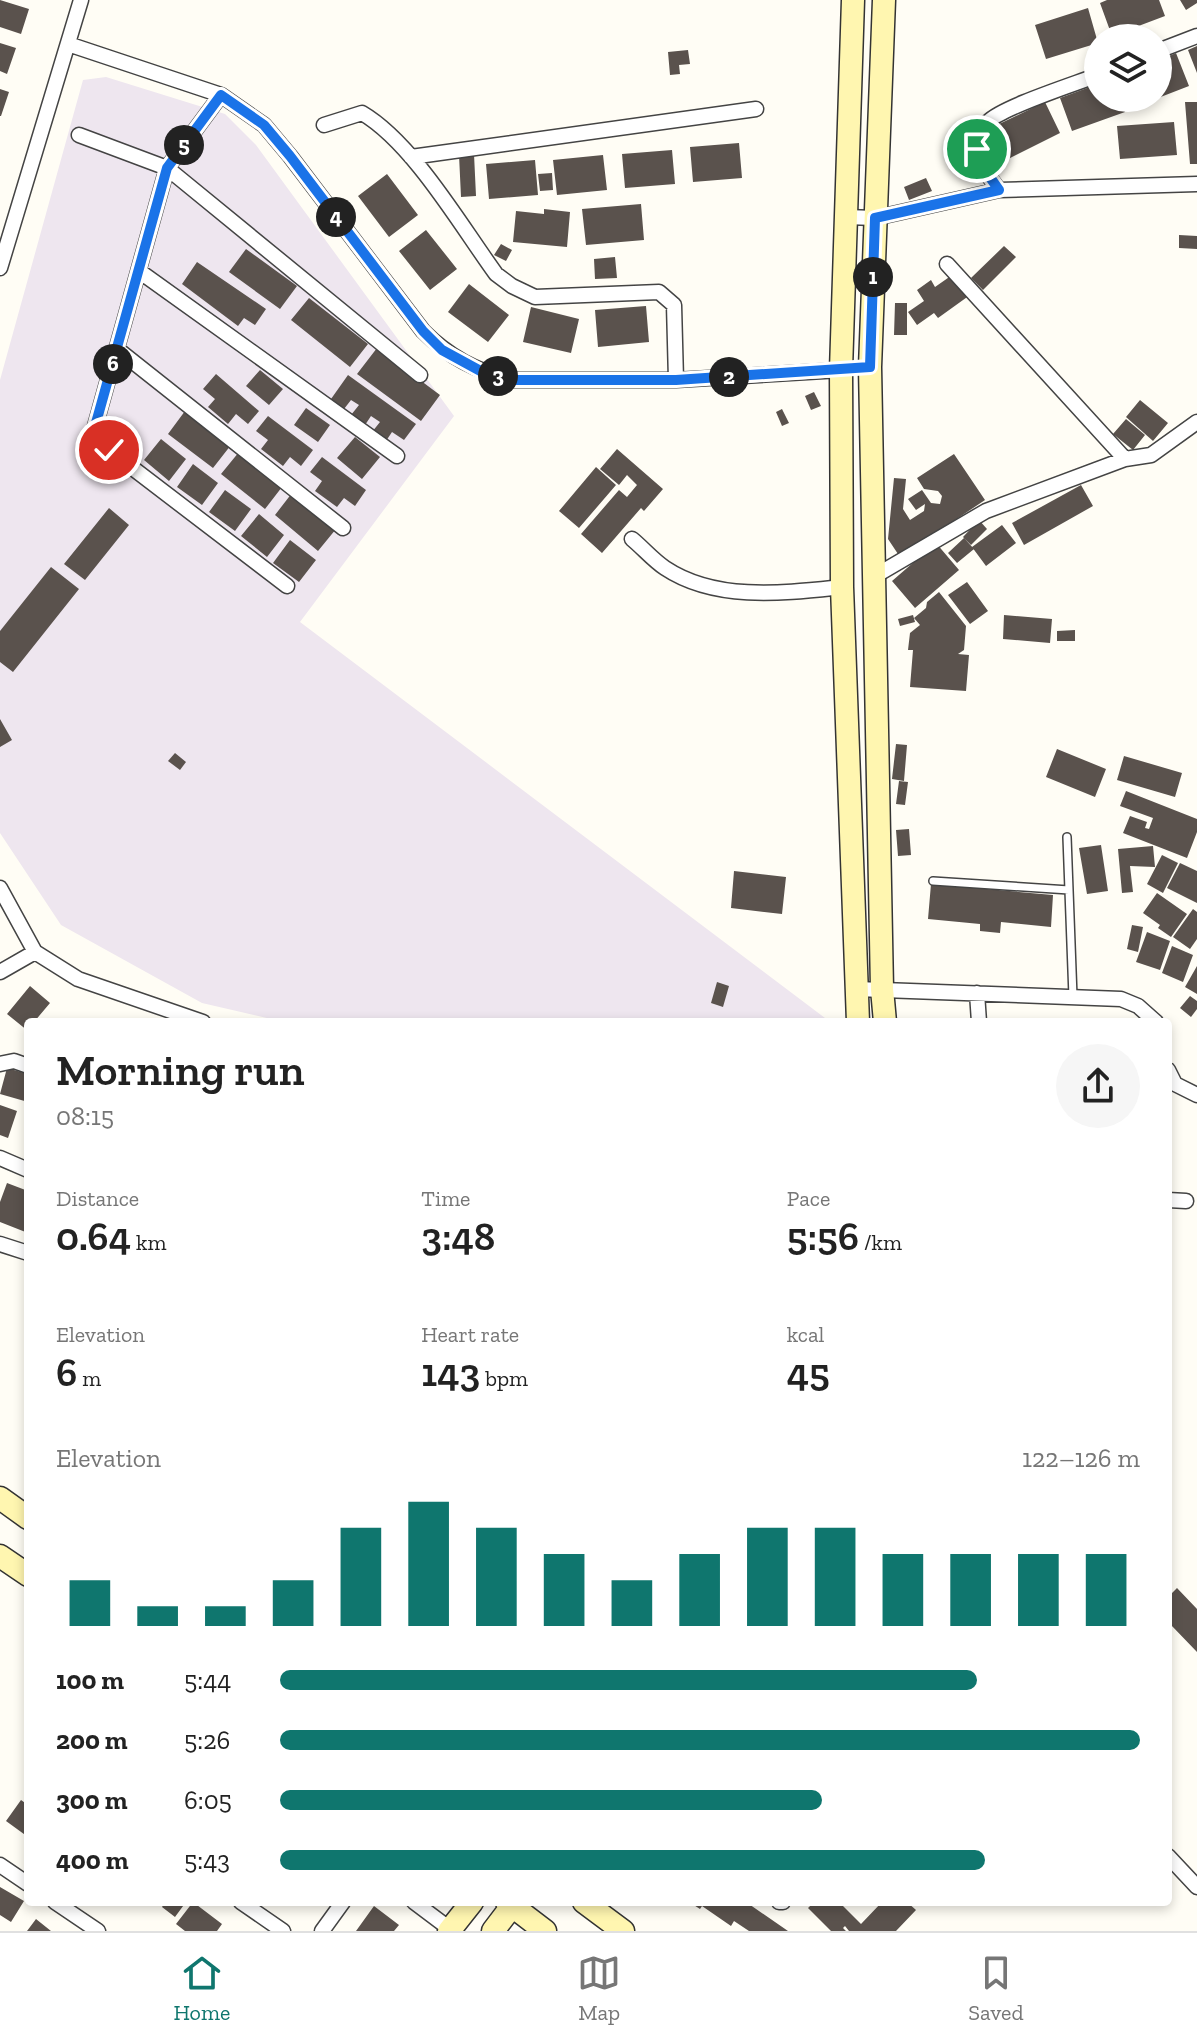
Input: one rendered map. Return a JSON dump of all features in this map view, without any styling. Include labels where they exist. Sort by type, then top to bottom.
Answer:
[{"type":"street","points":[[0,268],[81,0]]},
{"type":"street","points":[[853,0],[841,370],[842,587],[858,1018]]},
{"type":"street","points":[[884,0],[870,367],[885,1018]]},
{"type":"street","points":[[1172,46],[1197,36]]},
{"type":"street","points":[[68,44],[221,95],[264,125],[394,296],[442,350],[467,366],[512,380],[676,380],[870,367]]},
{"type":"street","points":[[999,190],[982,166],[977,149],[980,134],[989,121],[1084,81]]},
{"type":"street","points":[[221,95],[167,168],[94,430],[109,450],[287,586]]},
{"type":"street","points":[[411,157],[756,109]]},
{"type":"street","points":[[324,125],[362,113],[376,122],[411,157],[496,274],[512,286],[535,297],[659,292],[674,305],[676,380]]},
{"type":"street","points":[[79,135],[167,168],[420,375]]},
{"type":"street","points":[[846,217],[875,218],[999,190],[1197,184]]},
{"type":"street","points":[[947,264],[1125,459]]},
{"type":"street","points":[[139,271],[397,456]]},
{"type":"street","points":[[117,349],[343,528]]},
{"type":"street","points":[[875,576],[986,511],[1125,459],[1151,455],[1197,422]]},
{"type":"street","points":[[632,539],[663,567],[704,586],[767,592],[842,587]]},
{"type":"street","points":[[0,888],[35,952],[78,979],[191,1018]]},
{"type":"street","points":[[0,972],[35,952]]},
{"type":"street","points":[[856,989],[1121,999],[1138,1006],[1152,1018]]},
{"type":"street","points":[[977,993],[979,1018]]},
{"type":"street","points":[[0,1064],[14,1061],[24,1065]]},
{"type":"street","points":[[1172,1078],[1175,1084],[1197,1095]]},
{"type":"street","points":[[0,1158],[24,1168]]},
{"type":"street","points":[[1172,1200],[1186,1201]]},
{"type":"street","points":[[0,1244],[24,1252]]},
{"type":"street","points":[[0,1498],[24,1515]]},
{"type":"street","points":[[0,1556],[24,1572]]},
{"type":"street","points":[[1172,1860],[1197,1887]]},
{"type":"street","points":[[0,1865],[24,1881]]},
{"type":"street","points":[[61,1906],[98,1931]]},
{"type":"street","points":[[247,1906],[283,1931]]},
{"type":"street","points":[[322,1931],[340,1906]]},
{"type":"street","points":[[419,1906],[450,1930],[469,1906]]},
{"type":"street","points":[[493,1931],[510,1906]]},
{"type":"street","points":[[516,1906],[545,1931]]},
{"type":"street","points":[[589,1906],[623,1931]]},
{"type":"lane","points":[[1067,837],[1073,997]]},
{"type":"lane","points":[[933,881],[1069,890]]},
{"type":"shaded area","points":[[106,77],[225,114],[256,145],[454,416],[300,622],[825,1018],[267,1018],[202,1003],[61,925],[0,833],[0,380],[83,80]]},
{"type":"building","points":[[0,0],[29,9],[21,34],[0,27]]},
{"type":"building","points":[[1107,0],[1159,0],[1165,16],[1144,24],[1108,24],[1100,3]]},
{"type":"building","points":[[1180,0],[1197,0],[1197,3],[1186,10]]},
{"type":"building","points":[[1088,8],[1093,24],[1084,24],[1084,47],[1046,59],[1035,25]]},
{"type":"building","points":[[0,43],[16,48],[7,74],[0,71]]},
{"type":"building","points":[[1197,46],[1197,73],[1188,50]]},
{"type":"building","points":[[688,50],[690,64],[679,65],[680,74],[670,75],[668,52]]},
{"type":"building","points":[[1176,53],[1189,86],[1172,93],[1172,55]]},
{"type":"building","points":[[0,89],[9,92],[1,116],[0,116]]},
{"type":"building","points":[[1084,89],[1084,112],[1125,112],[1072,131],[1060,98]]},
{"type":"building","points":[[1045,102],[1060,133],[1010,158],[995,126]]},
{"type":"building","points":[[1185,102],[1197,102],[1197,164],[1190,164]]},
{"type":"building","points":[[1174,122],[1177,155],[1120,159],[1117,126]]},
{"type":"building","points":[[739,143],[742,178],[693,182],[690,147]]},
{"type":"building","points":[[672,150],[675,184],[625,188],[622,154]]},
{"type":"building","points":[[474,154],[476,196],[461,197],[459,155]]},
{"type":"building","points":[[603,155],[607,190],[557,195],[553,160]]},
{"type":"building","points":[[535,160],[538,195],[489,199],[486,164]]},
{"type":"building","points":[[552,173],[553,190],[540,191],[538,174]]},
{"type":"building","points":[[387,174],[418,215],[389,237],[358,196]]},
{"type":"building","points":[[926,178],[932,191],[909,200],[904,187]]},
{"type":"building","points":[[641,204],[644,240],[586,245],[582,209]]},
{"type":"building","points":[[544,209],[570,212],[567,247],[513,242],[516,211],[544,214]]},
{"type":"building","points":[[426,230],[457,269],[430,290],[399,251]]},
{"type":"building","points":[[1179,235],[1197,236],[1197,249],[1179,248]]},
{"type":"building","points":[[501,244],[512,250],[506,261],[494,255]]},
{"type":"building","points":[[1004,246],[1016,257],[983,290],[971,278]]},
{"type":"building","points":[[246,249],[297,286],[280,309],[229,272]]},
{"type":"building","points":[[615,257],[617,278],[595,279],[594,259]]},
{"type":"building","points":[[197,262],[266,309],[255,325],[244,318],[238,326],[182,284]]},
{"type":"building","points":[[955,273],[970,295],[938,318],[934,313],[917,325],[908,312],[924,301],[917,290],[931,280],[935,287]]},
{"type":"building","points":[[469,284],[509,315],[488,342],[448,312]]},
{"type":"building","points":[[309,298],[368,344],[350,367],[291,320]]},
{"type":"building","points":[[895,303],[907,303],[907,335],[894,335]]},
{"type":"building","points":[[646,306],[649,342],[598,347],[595,310]]},
{"type":"building","points":[[531,307],[579,319],[571,353],[523,342]]},
{"type":"building","points":[[377,348],[440,395],[421,421],[357,374]]},
{"type":"building","points":[[260,370],[283,389],[269,405],[246,386]]},
{"type":"building","points":[[216,374],[259,411],[248,424],[236,414],[228,424],[208,407],[215,399],[203,389]]},
{"type":"building","points":[[348,375],[416,424],[404,440],[392,432],[386,441],[372,432],[380,422],[371,416],[365,425],[351,415],[359,405],[351,400],[344,409],[331,399]]},
{"type":"building","points":[[814,392],[821,406],[811,410],[805,396]]},
{"type":"building","points":[[1140,400],[1168,423],[1153,441],[1126,417]]},
{"type":"building","points":[[306,408],[330,425],[318,442],[294,425]]},
{"type":"building","points":[[782,409],[789,423],[782,426],[776,412]]},
{"type":"building","points":[[185,411],[231,445],[213,468],[168,434]]},
{"type":"building","points":[[268,416],[313,450],[301,466],[290,457],[283,466],[261,449],[268,440],[256,431]]},
{"type":"building","points":[[1126,419],[1145,435],[1133,450],[1113,434]]},
{"type":"building","points":[[355,437],[380,457],[362,479],[337,458]]},
{"type":"building","points":[[161,439],[186,459],[169,481],[144,460]]},
{"type":"building","points":[[617,449],[663,489],[644,511],[641,508],[602,553],[581,534],[619,490],[627,497],[637,485],[627,475],[619,485],[600,469]]},
{"type":"building","points":[[239,452],[282,487],[265,509],[221,474]]},
{"type":"building","points":[[954,454],[985,500],[900,557],[888,539],[894,478],[906,479],[903,509],[910,520],[924,511],[925,504],[916,510],[908,499],[922,490],[931,503],[940,504],[942,496],[938,491],[924,489],[917,478]]},
{"type":"building","points":[[322,457],[366,490],[355,506],[344,498],[337,507],[315,491],[322,481],[310,472]]},
{"type":"building","points":[[193,464],[218,483],[202,505],[177,487]]},
{"type":"building","points":[[596,467],[616,485],[579,528],[559,511]]},
{"type":"building","points":[[1081,485],[1093,506],[1024,545],[1012,523]]},
{"type":"building","points":[[225,490],[251,509],[235,531],[209,512]]},
{"type":"building","points":[[292,493],[336,529],[318,551],[275,515]]},
{"type":"building","points":[[109,508],[129,525],[85,580],[64,564]]},
{"type":"building","points":[[259,514],[284,535],[267,557],[241,536]]},
{"type":"building","points":[[979,520],[987,529],[971,545],[963,537]]},
{"type":"building","points":[[1002,525],[1016,543],[986,566],[972,547]]},
{"type":"building","points":[[964,538],[974,549],[957,563],[948,553]]},
{"type":"building","points":[[290,540],[316,560],[299,582],[273,563]]},
{"type":"building","points":[[936,543],[959,570],[915,608],[892,581]]},
{"type":"building","points":[[51,567],[79,589],[13,672],[0,662],[0,631]]},
{"type":"building","points":[[967,582],[988,611],[970,624],[948,595]]},
{"type":"building","points":[[939,592],[966,626],[964,650],[958,654],[969,655],[966,691],[910,687],[913,650],[908,650],[910,633],[920,625],[914,618]]},
{"type":"building","points":[[913,615],[915,622],[900,626],[898,619]]},
{"type":"building","points":[[1004,615],[1052,619],[1050,643],[1003,639]]},
{"type":"building","points":[[1075,630],[1075,641],[1057,641],[1057,631]]},
{"type":"building","points":[[0,719],[12,740],[0,747]]},
{"type":"building","points":[[896,744],[907,745],[904,781],[892,779]]},
{"type":"building","points":[[1057,749],[1106,769],[1095,797],[1046,777]]},
{"type":"building","points":[[175,753],[186,762],[180,770],[168,761]]},
{"type":"building","points":[[1124,756],[1182,773],[1175,797],[1117,780]]},
{"type":"building","points":[[899,781],[908,782],[905,805],[896,804]]},
{"type":"building","points":[[1126,791],[1197,819],[1197,832],[1187,858],[1123,833],[1130,816],[1147,822],[1145,828],[1149,829],[1153,818],[1120,806]]},
{"type":"building","points":[[909,829],[911,855],[898,856],[896,830]]},
{"type":"building","points":[[1101,845],[1108,891],[1087,894],[1079,848]]},
{"type":"building","points":[[1153,846],[1155,867],[1130,866],[1133,892],[1122,893],[1118,849]]},
{"type":"building","points":[[1162,855],[1178,863],[1163,893],[1147,884]]},
{"type":"building","points":[[1180,863],[1197,871],[1197,903],[1167,888]]},
{"type":"building","points":[[734,871],[786,877],[782,914],[731,908]]},
{"type":"building","points":[[931,884],[1053,895],[1051,927],[1001,922],[1000,933],[980,931],[980,924],[928,919]]},
{"type":"building","points":[[1157,893],[1187,914],[1171,937],[1143,913]]},
{"type":"building","points":[[1193,909],[1197,912],[1197,939],[1190,949],[1173,937]]},
{"type":"building","points":[[1132,925],[1143,927],[1138,952],[1127,949]]},
{"type":"building","points":[[1147,932],[1170,941],[1160,970],[1136,962]]},
{"type":"building","points":[[1172,946],[1193,955],[1183,982],[1162,973]]},
{"type":"building","points":[[1197,966],[1197,994],[1185,987]]},
{"type":"building","points":[[717,982],[729,986],[723,1007],[711,1003]]},
{"type":"building","points":[[30,986],[50,1003],[37,1018],[24,1018],[24,1028],[7,1014]]},
{"type":"building","points":[[1190,996],[1197,1001],[1197,1009],[1191,1017],[1180,1008]]},
{"type":"building","points":[[7,1068],[24,1073],[24,1101],[0,1094]]},
{"type":"building","points":[[0,1105],[17,1111],[8,1138],[0,1135]]},
{"type":"building","points":[[7,1183],[24,1189],[24,1231],[0,1222],[0,1202]]},
{"type":"building","points":[[1177,1588],[1197,1609],[1197,1652],[1172,1626],[1172,1593]]},
{"type":"building","points":[[21,1800],[24,1802],[24,1834],[6,1821]]},
{"type":"building","points":[[0,1887],[24,1901],[11,1922],[0,1915]]},
{"type":"building","points":[[163,1906],[183,1906],[175,1917]]},
{"type":"building","points":[[190,1906],[198,1906],[222,1924],[217,1931],[185,1931],[176,1924]]},
{"type":"building","points":[[374,1906],[399,1925],[394,1931],[356,1931]]},
{"type":"building","points":[[702,1906],[752,1906],[788,1931],[749,1931],[734,1921],[731,1926]]},
{"type":"building","points":[[843,1906],[861,1924],[878,1906],[912,1906],[916,1910],[896,1931],[849,1931],[845,1926],[846,1931],[831,1931],[808,1908]]},
{"type":"building","points":[[36,1919],[51,1931],[27,1931]]},
{"type":"route","points":[[109,450],[94,430],[167,168],[221,95],[264,125],[394,296],[442,350],[467,366],[512,380],[676,380],[870,367],[875,218],[999,190],[982,166],[977,149]]}]
